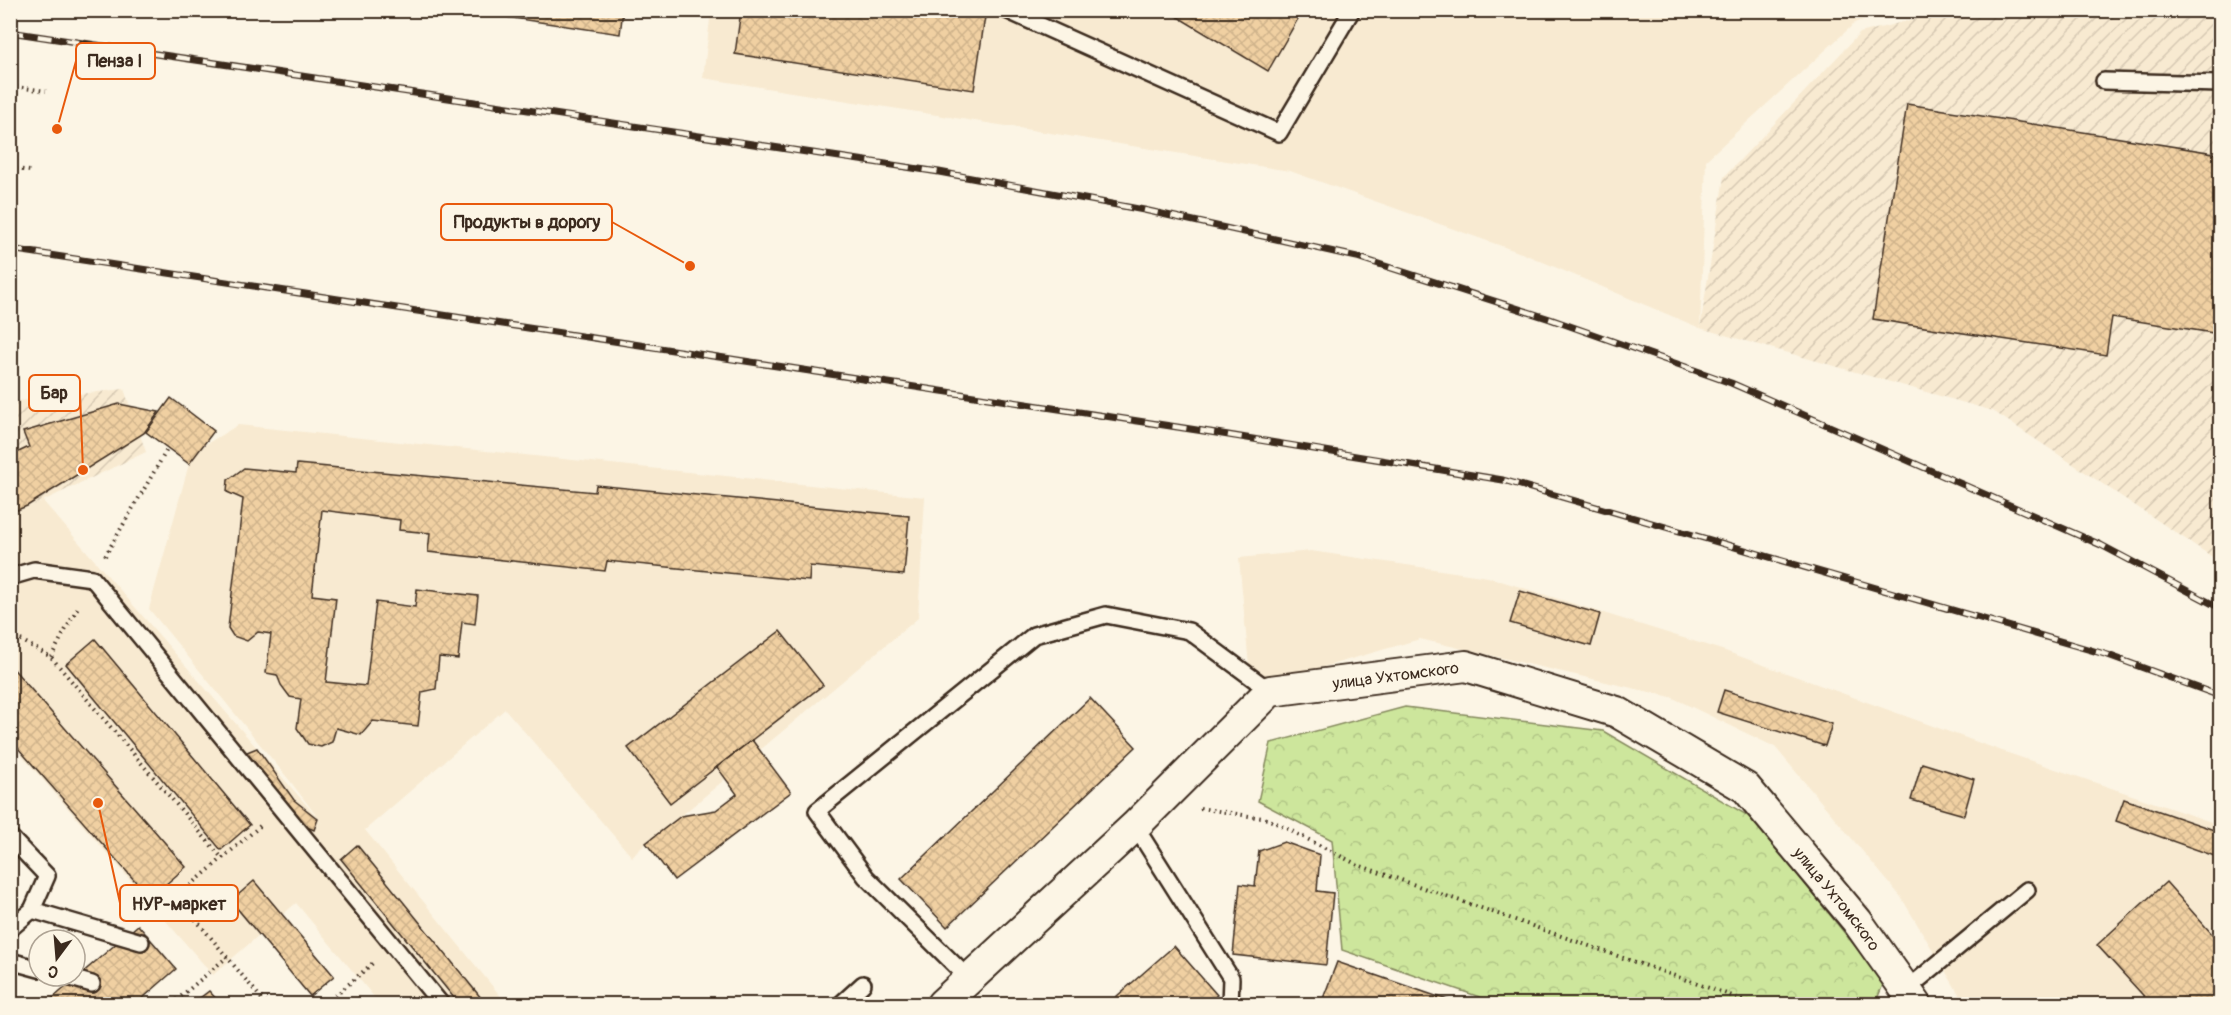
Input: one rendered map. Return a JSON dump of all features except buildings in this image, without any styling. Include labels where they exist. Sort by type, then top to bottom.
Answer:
[{"type":"street","name":"улица Ухтомского","points":[[1270,691],[1466,666],[1617,712],[1746,788],[1857,921],[1911,997]]},
{"type":"street","points":[[942,1005],[1135,826],[1270,691]]},
{"type":"lane","points":[[1006,10],[1279,134],[1352,10]]},
{"type":"lane","points":[[2104,81],[2220,84]]},
{"type":"lane","points":[[10,577],[34,570],[92,578],[441,1005]]},
{"type":"lane","points":[[969,979],[866,877],[817,811],[1034,635],[1106,615],[1189,631],[1270,691]]},
{"type":"lane","points":[[1135,826],[1231,978],[1230,1005]]},
{"type":"lane","points":[[10,837],[47,876],[32,910],[10,929]]},
{"type":"lane","points":[[1911,997],[2027,890]]},
{"type":"lane","points":[[32,910],[141,942]]},
{"type":"lane","points":[[10,961],[27,966]]},
{"type":"lane","points":[[87,983],[92,984]]},
{"type":"lane","points":[[841,1005],[863,984]]},
{"type":"path","points":[[10,86],[46,91]]},
{"type":"path","points":[[10,168],[30,171]]},
{"type":"path","points":[[51,657],[92,578],[168,448]]},
{"type":"path","points":[[10,633],[51,657],[222,858]]},
{"type":"path","points":[[1159,801],[1268,819],[1358,866],[1755,1005]]},
{"type":"path","points":[[242,842],[177,897],[266,1005]]},
{"type":"path","points":[[172,1005],[227,957]]},
{"type":"path","points":[[326,1005],[364,971]]},
{"type":"shaded area","points":[[711,11],[1895,11],[1856,22],[1706,160],[1700,328],[1524,254],[1290,171],[703,78]]},
{"type":"shaded area","points":[[1946,11],[2220,11],[2220,562],[1993,411],[1700,328],[1724,177],[1860,33]]},
{"type":"shaded area","points":[[124,389],[146,452],[11,516],[10,402]]},
{"type":"shaded area","points":[[238,425],[925,497],[918,618],[632,857],[505,709],[365,830],[507,1004],[380,1004],[296,903],[213,975],[11,743],[10,516],[43,501],[322,823],[149,609],[189,464],[203,446]]},
{"type":"shaded area","points":[[1311,551],[1488,577],[1725,651],[2002,751],[2220,825],[2220,1004],[1965,1004],[1901,897],[1775,747],[1671,697],[1420,639],[1251,688],[1239,558]]},
{"type":"green space","points":[[1405,707],[1603,731],[1752,818],[1884,982],[1875,1004],[1500,1004],[1342,950],[1332,840],[1258,801],[1271,743]]},
{"type":"railway","points":[[10,32],[939,172],[1144,210],[1357,257],[1550,319],[1731,383],[2101,545],[2220,608]]},
{"type":"railway","points":[[10,249],[1210,432],[1503,480],[2108,655],[2220,696]]},
{"type":"place","name":"Пенза I","points":[[57,129]]},
{"type":"place","name":"Продукты в дорогу","points":[[690,266]]},
{"type":"place","name":"Бар","points":[[83,470]]},
{"type":"place","name":"НУР-маркет","points":[[98,803]]}]
